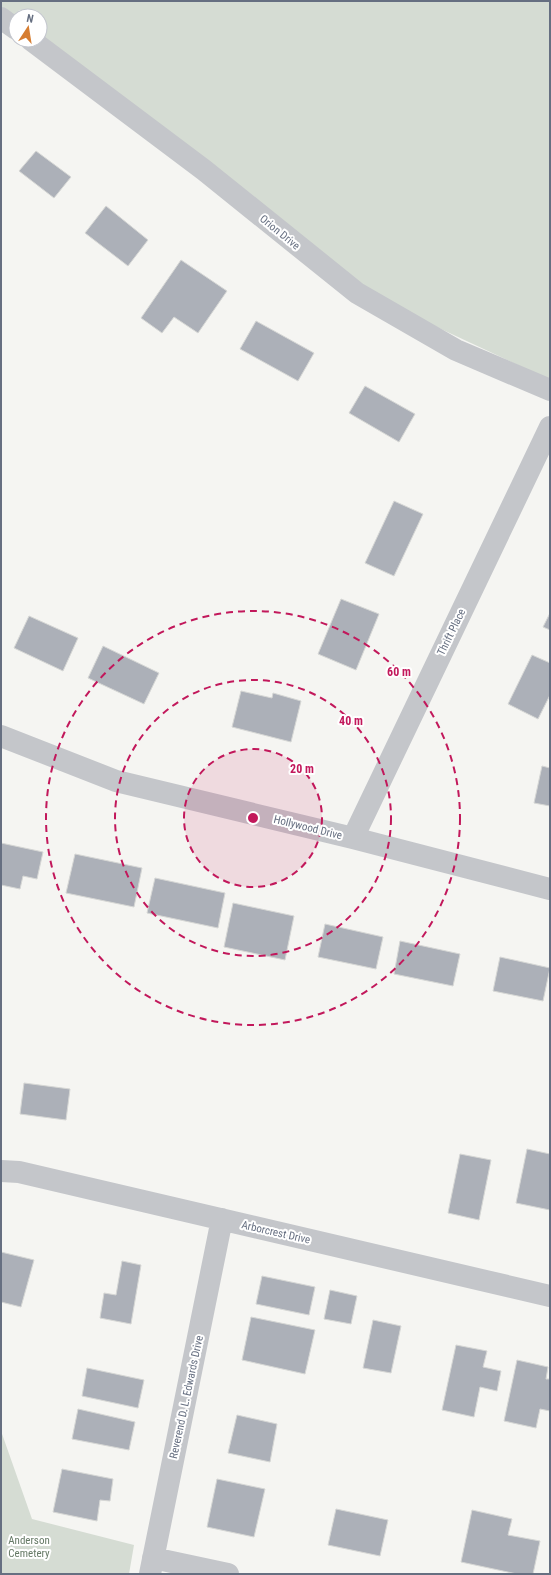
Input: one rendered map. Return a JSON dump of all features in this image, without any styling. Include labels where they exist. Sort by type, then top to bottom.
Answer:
[{"type":"street","name":"Orion Drive","points":[[42,48],[204,170],[357,293],[456,350],[550,390]]},
{"type":"street","name":"Thrift Place","points":[[353,838],[550,427]]},
{"type":"street","name":"Hollywood Drive","points":[[1,736],[116,781],[353,838],[550,889]]},
{"type":"street","name":"Arborcrest Drive","points":[[1,1171],[19,1172],[550,1296]]},
{"type":"street","name":"Reverend D. L. Edwards Drive","points":[[152,1566],[222,1219]]},
{"type":"street","points":[[152,1566],[228,1574]]},
{"type":"green space","points":[[1,1],[550,1],[550,380],[321,273],[48,47],[48,8],[8,8],[8,14],[1,13]]},
{"type":"green space","name":"Anderson Cemetery","points":[[1,1431],[32,1519],[134,1545],[129,1574],[1,1574]]},
{"type":"building","points":[[36,151],[71,177],[54,198],[19,171]]},
{"type":"building","points":[[106,206],[148,240],[128,266],[85,233]]},
{"type":"building","points":[[181,260],[227,291],[198,333],[174,317],[162,333],[141,318]]},
{"type":"building","points":[[256,321],[314,353],[298,381],[240,349]]},
{"type":"building","points":[[365,386],[415,414],[399,442],[349,413]]},
{"type":"building","points":[[394,501],[423,514],[394,576],[365,563]]},
{"type":"building","points":[[341,599],[379,614],[356,670],[318,654]]},
{"type":"building","points":[[550,613],[550,630],[543,627]]},
{"type":"building","points":[[29,616],[78,638],[63,671],[14,648]]},
{"type":"building","points":[[103,646],[159,673],[144,704],[88,678]]},
{"type":"building","points":[[532,655],[550,663],[550,695],[538,719],[508,704]]},
{"type":"building","points":[[241,691],[272,698],[273,693],[301,701],[291,742],[232,727]]},
{"type":"building","points":[[542,766],[550,768],[550,806],[534,803]]},
{"type":"building","points":[[1,843],[43,852],[37,879],[23,876],[20,889],[1,885]]},
{"type":"building","points":[[75,854],[142,868],[134,907],[66,893]]},
{"type":"building","points":[[155,878],[225,893],[218,928],[147,913]]},
{"type":"building","points":[[233,903],[294,916],[285,960],[224,947]]},
{"type":"building","points":[[325,924],[383,937],[376,969],[318,957]]},
{"type":"building","points":[[400,941],[460,954],[453,986],[394,974]]},
{"type":"building","points":[[500,957],[550,968],[543,1001],[493,991]]},
{"type":"building","points":[[24,1083],[70,1089],[66,1120],[20,1114]]},
{"type":"building","points":[[527,1149],[550,1154],[550,1210],[516,1203]]},
{"type":"building","points":[[460,1154],[491,1160],[479,1220],[448,1213]]},
{"type":"building","points":[[1,1252],[34,1260],[21,1307],[1,1302]]},
{"type":"building","points":[[122,1261],[141,1265],[131,1324],[100,1318],[104,1293],[116,1295]]},
{"type":"building","points":[[262,1276],[315,1287],[309,1315],[256,1304]]},
{"type":"building","points":[[330,1290],[357,1296],[351,1324],[324,1319]]},
{"type":"building","points":[[251,1317],[315,1330],[305,1374],[242,1360]]},
{"type":"building","points":[[373,1320],[401,1326],[391,1373],[363,1368]]},
{"type":"building","points":[[456,1345],[487,1351],[483,1367],[501,1371],[497,1391],[480,1387],[474,1417],[442,1410]]},
{"type":"building","points":[[517,1360],[548,1367],[546,1379],[550,1379],[550,1411],[540,1409],[536,1428],[504,1421]]},
{"type":"building","points":[[87,1368],[144,1380],[138,1408],[82,1396]]},
{"type":"building","points":[[78,1409],[135,1422],[129,1450],[72,1439]]},
{"type":"building","points":[[237,1415],[277,1424],[270,1462],[228,1453]]},
{"type":"building","points":[[62,1469],[113,1479],[110,1501],[100,1500],[97,1521],[53,1512]]},
{"type":"building","points":[[217,1479],[265,1489],[254,1537],[207,1527]]},
{"type":"building","points":[[336,1509],[388,1520],[380,1556],[328,1545]]},
{"type":"building","points":[[472,1510],[512,1519],[508,1535],[540,1541],[533,1574],[517,1574],[461,1562]]}]
